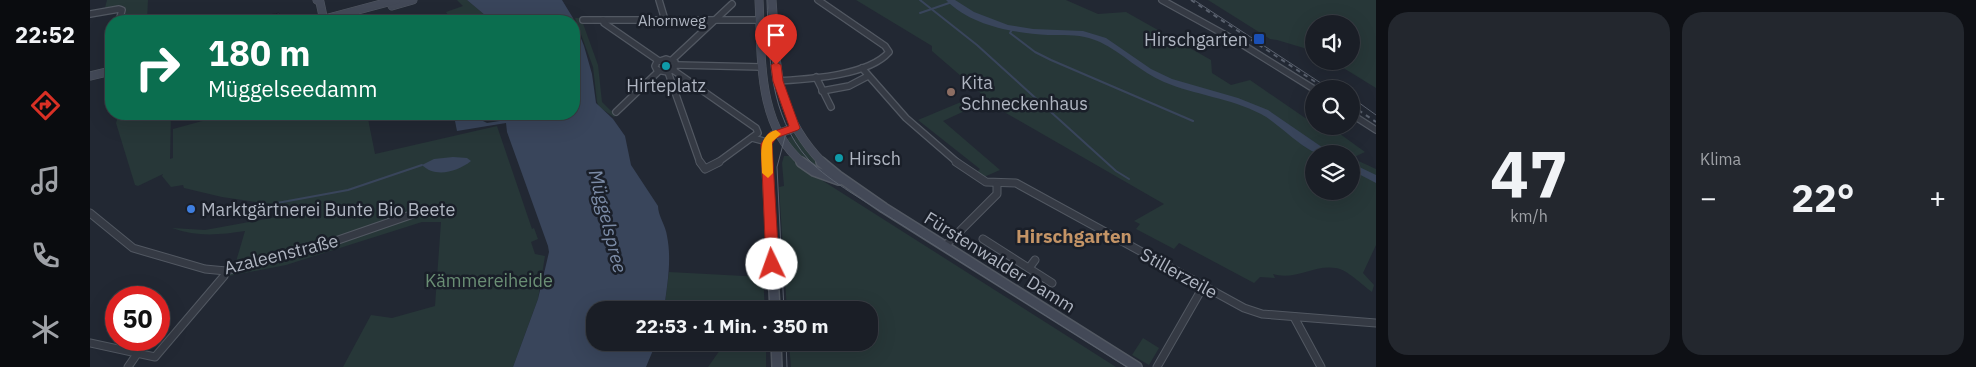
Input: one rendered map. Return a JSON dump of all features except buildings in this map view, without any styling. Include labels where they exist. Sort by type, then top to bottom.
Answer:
[{"type":"main road","points":[[317,0],[320,2],[321,15]]},
{"type":"main road","points":[[343,15],[396,0]]},
{"type":"main road","points":[[359,15],[413,0]]},
{"type":"main road","name":"Fürstenwalder Damm","points":[[759,0],[762,66],[766,100],[779,133],[804,164],[820,173],[846,183]]},
{"type":"main road","name":"Fürstenwalder Damm","points":[[772,0],[778,81],[794,128],[812,152],[846,183],[1137,367]]},
{"type":"main road","points":[[90,76],[105,72]]},
{"type":"main road","points":[[775,301],[767,142],[770,137],[794,128]]},
{"type":"main road","points":[[776,351],[777,367]]},
{"type":"street","points":[[658,0],[665,20]]},
{"type":"street","points":[[778,81],[816,78],[862,68],[886,58],[889,52],[888,48],[818,0]]},
{"type":"street","points":[[1162,0],[1240,42],[1305,83]]},
{"type":"street","points":[[604,20],[604,23],[659,61],[672,60],[732,4]]},
{"type":"street","points":[[90,14],[119,9],[122,10],[121,15]]},
{"type":"street","name":"Ahornweg","points":[[583,20],[760,20]]},
{"type":"street","points":[[672,60],[673,69],[702,167],[713,166],[758,133],[758,130],[673,69]]},
{"type":"street","points":[[659,61],[655,66],[659,71]]},
{"type":"street","points":[[616,112],[659,71],[762,66]]},
{"type":"street","name":"Stillerzeile","points":[[862,68],[901,113],[930,140],[986,182],[997,185],[1006,182],[1016,183],[1242,308],[1258,313],[1376,323]]},
{"type":"street","points":[[822,91],[849,86],[868,76]]},
{"type":"street","points":[[816,78],[831,107]]},
{"type":"street","points":[[1360,120],[1376,130]]},
{"type":"street","points":[[752,138],[767,142]]},
{"type":"street","points":[[944,246],[997,194],[997,185]]},
{"type":"street","name":"Azaleenstraße","points":[[90,213],[133,248],[205,269],[226,271],[327,244],[422,211]]},
{"type":"street","name":"Fürstenwalder Damm","points":[[987,239],[1052,283]]},
{"type":"street","points":[[1029,268],[1035,260]]},
{"type":"street","points":[[90,343],[155,357],[226,271]]},
{"type":"street","points":[[1157,367],[1204,287]]},
{"type":"street","points":[[1294,317],[1321,367]]},
{"type":"street","points":[[128,367],[137,354]]},
{"type":"green space","points":[[107,0],[148,0],[147,15],[123,15],[124,6],[102,11],[101,9],[105,8]]},
{"type":"green space","points":[[457,0],[467,0],[485,15],[448,15],[446,12],[463,6]]},
{"type":"green space","points":[[856,0],[1066,0],[1098,14],[1126,12],[1211,60],[1212,73],[1231,85],[1250,80],[1305,118],[1305,135],[1341,135],[1355,145],[1305,145],[1305,200],[1360,200],[1360,162],[1376,169],[1376,245],[1363,273],[1374,285],[1372,292],[1341,269],[1328,267],[1297,274],[1281,276],[1273,274],[1275,278],[1260,277],[1254,283],[1179,243],[1174,249],[1136,229],[1140,224],[1134,221],[1164,204],[999,109],[932,51],[932,46]]},
{"type":"green space","points":[[1208,0],[1376,0],[1376,88],[1347,70],[1360,70],[1360,15],[1305,15],[1305,48],[1270,39]]},
{"type":"green space","points":[[580,18],[598,65],[602,102],[610,110],[618,114],[614,117],[599,107],[593,67],[580,32]]},
{"type":"green space","points":[[961,102],[969,109],[943,121],[1000,170],[984,177],[977,172],[980,169],[918,120]]},
{"type":"green space","name":"Kämmereiheide","points":[[117,120],[171,120],[170,159],[173,158],[173,129],[206,120],[368,120],[375,154],[497,126],[532,229],[534,228],[538,239],[531,242],[535,254],[545,256],[538,299],[513,367],[343,367],[371,315],[392,318],[435,306],[441,222],[422,222],[286,265],[229,276],[235,265],[245,231],[208,234],[190,233],[172,228],[205,230],[277,217],[277,205],[222,197],[184,188],[183,185],[171,187],[162,176],[163,174],[138,186],[135,185],[116,123]]},
{"type":"green space","points":[[792,134],[829,174],[812,168],[787,143],[788,138],[792,136],[795,139]]},
{"type":"green space","points":[[784,156],[791,156],[809,172],[1116,367],[791,367],[790,351],[878,351],[878,301],[786,301],[779,187],[784,186],[782,163]]},
{"type":"green space","points":[[669,272],[763,277],[764,301],[665,301]]},
{"type":"green space","points":[[1143,338],[1159,348],[1149,365],[1132,355]]},
{"type":"green space","points":[[719,351],[766,351],[766,367],[708,367]]},
{"type":"water","points":[[467,0],[562,0],[571,15],[485,15]]},
{"type":"water","name":"Müggelspree","points":[[580,36],[592,74],[596,103],[613,119],[625,136],[631,165],[658,206],[666,232],[669,264],[665,301],[586,301],[586,351],[653,351],[646,367],[513,367],[538,299],[549,252],[507,132],[506,123],[457,131],[455,120],[483,121],[487,123],[506,120],[580,120]]},
{"type":"water","points":[[467,158],[471,161],[453,171],[446,172],[433,171],[422,165],[434,159]]},
{"type":"waterway","points":[[920,0],[931,9]]},
{"type":"waterway","points":[[950,0],[971,14],[995,24],[1021,30],[1083,34],[1103,40],[1156,75],[1169,81],[1247,104],[1264,112],[1312,145]]},
{"type":"waterway","points":[[931,9],[952,2]]},
{"type":"waterway","points":[[920,13],[931,9]]},
{"type":"waterway","points":[[931,9],[977,45],[1116,171],[1129,179]]},
{"type":"waterway","points":[[1013,28],[1010,33],[1035,52],[1193,121]]},
{"type":"waterway","points":[[277,203],[348,190],[422,165]]},
{"type":"waterway","points":[[1360,171],[1376,179]]},
{"type":"tram line","points":[[767,0],[771,63],[778,104],[795,142],[808,159],[828,177],[850,192],[1127,367]]},
{"type":"tram line","points":[[1194,0],[1316,80]]},
{"type":"tram line","points":[[1360,103],[1376,115]]},
{"type":"tram line","points":[[784,301],[777,167],[785,137],[785,127]]},
{"type":"tram line","points":[[786,351],[787,367]]},
{"type":"railway","points":[[1191,0],[1312,80]]},
{"type":"railway","points":[[1360,111],[1376,122]]},
{"type":"slow traffic","points":[[768,173],[767,142],[770,137],[776,134]]},
{"type":"place","name":"Hirschgarten","points":[[1259,39]]},
{"type":"place","name":"Hirteplatz","points":[[666,66]]},
{"type":"place","name":"Kita Schneckenhaus","points":[[951,92]]},
{"type":"place","name":"Hirsch","points":[[839,158]]},
{"type":"place","name":"Marktgärtnerei Bunte Bio Beete","points":[[191,209]]},
{"type":"district","name":"Hirschgarten","points":[[1074,236]]},
{"type":"route","points":[[772,264],[766,144],[773,135],[794,128],[782,95],[776,65]]}]
